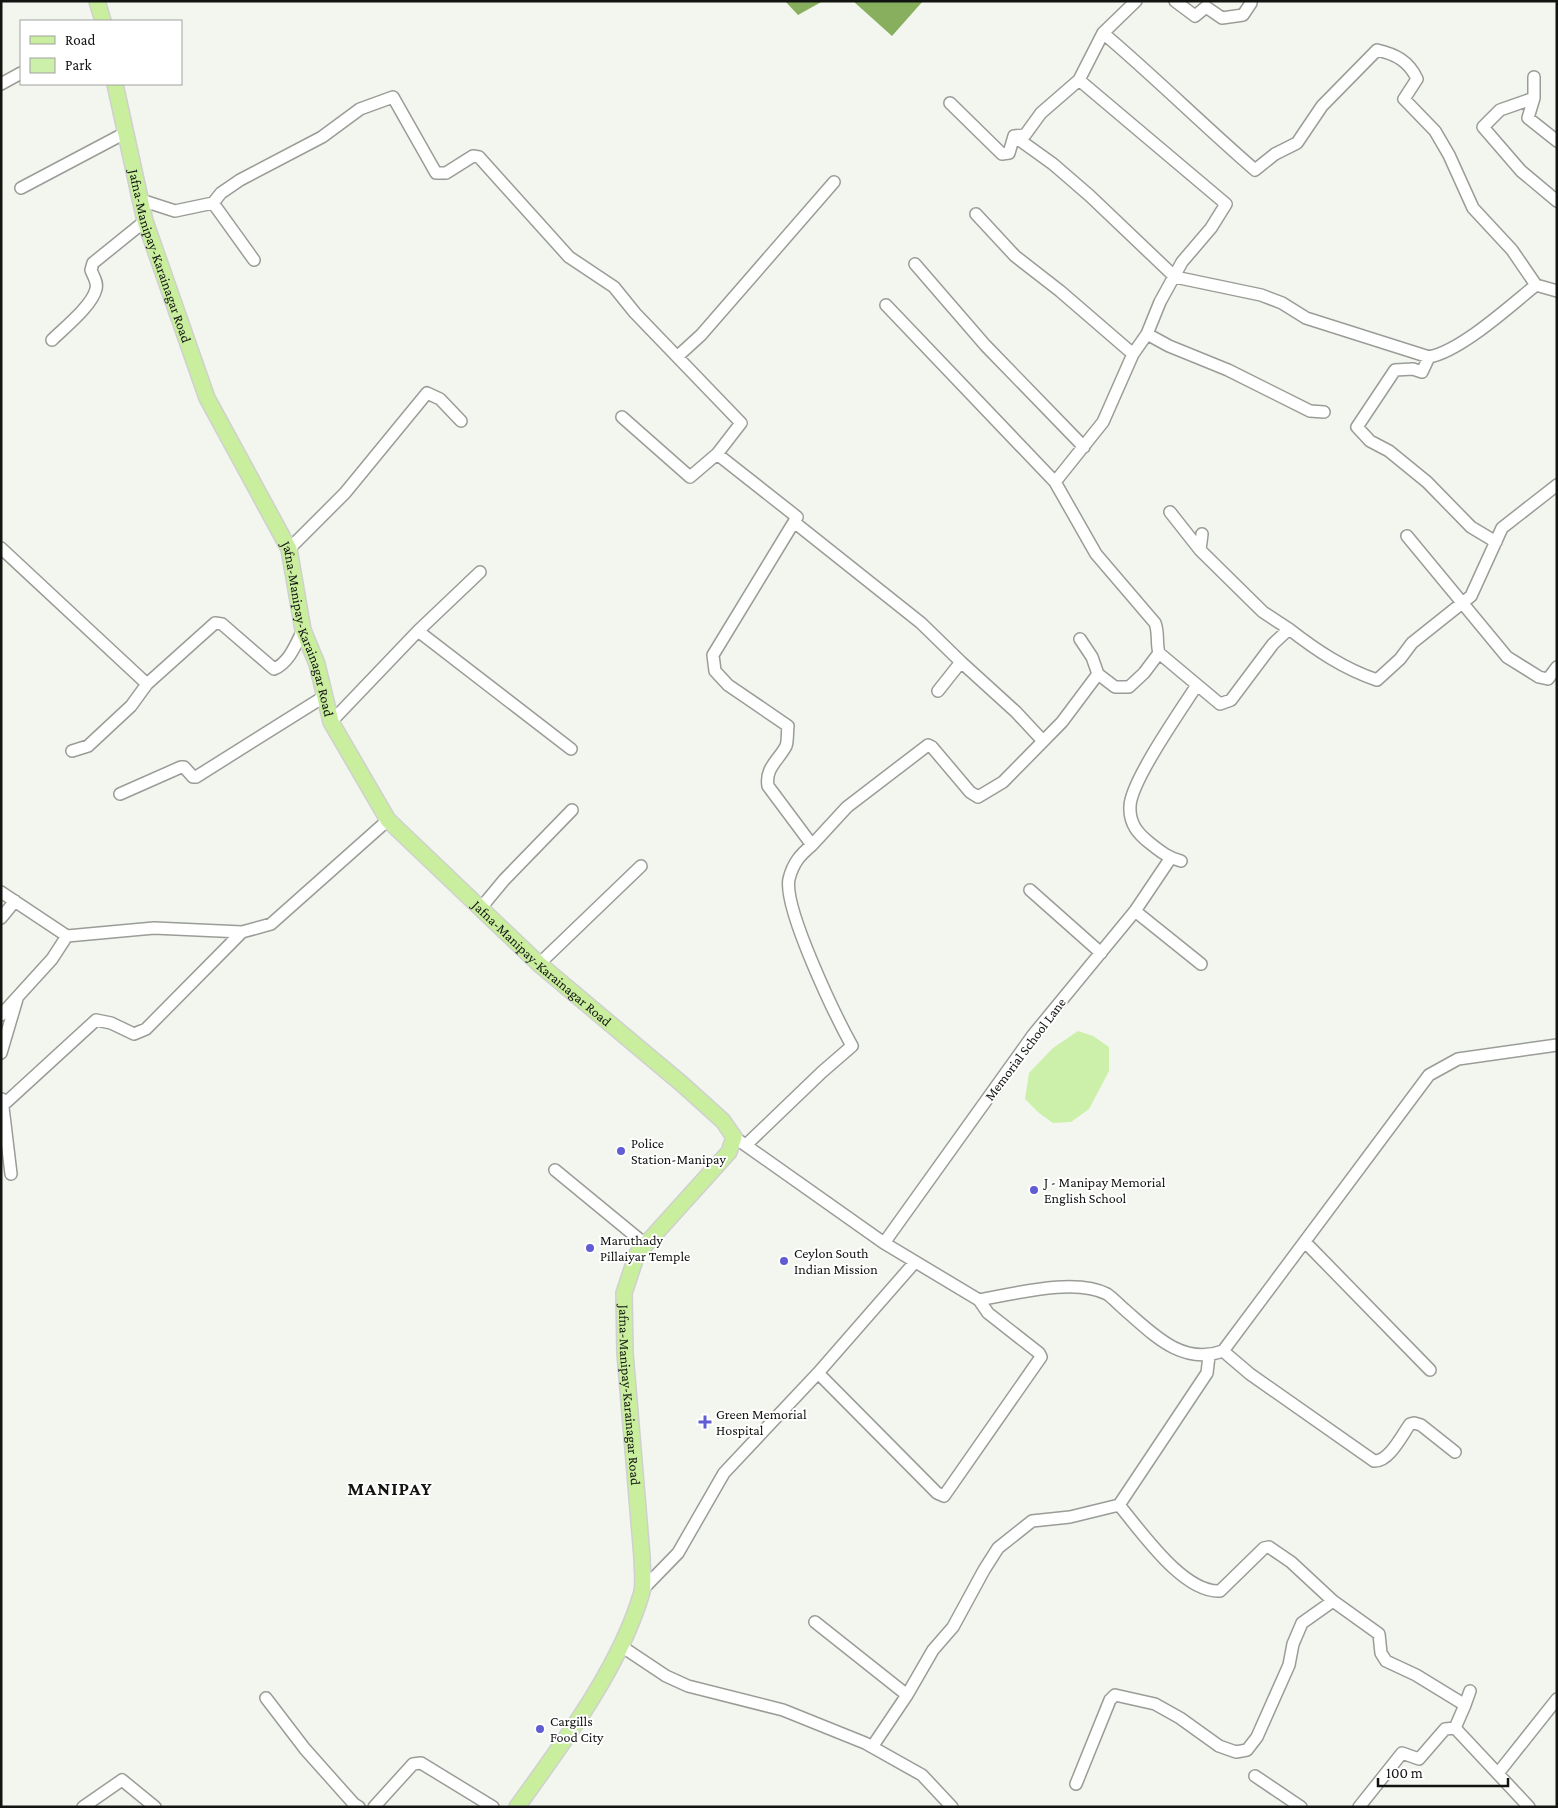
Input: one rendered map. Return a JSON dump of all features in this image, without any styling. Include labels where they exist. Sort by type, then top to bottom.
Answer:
[{"type":"main road","points":[[97,1],[103,20]]},
{"type":"main road","name":"Jafna-Manipay-Karainagar Road","points":[[115,85],[145,221],[207,398],[290,549],[303,630],[317,664],[331,722],[388,820],[539,964],[724,1121],[734,1136],[729,1152],[637,1254],[624,1293],[625,1353],[642,1557],[642,1590],[621,1646],[568,1735],[517,1807]]},
{"type":"street","points":[[1014,136],[1025,135],[1041,112],[1079,80],[1103,33],[1136,1]]},
{"type":"street","points":[[1175,1],[1195,16],[1206,7],[1222,18],[1243,15],[1252,3]]},
{"type":"street","points":[[1103,33],[1148,71],[1195,118],[1255,170],[1275,154],[1297,144],[1322,106],[1377,50],[1394,54],[1414,72],[1417,79],[1404,99],[1434,131],[1450,154],[1473,208],[1512,250],[1536,285],[1557,291]]},
{"type":"street","points":[[1,84],[20,74]]},
{"type":"street","points":[[1534,77],[1534,98],[1528,118],[1557,141]]},
{"type":"street","points":[[1055,482],[1103,422],[1133,354],[1148,334],[1160,302],[1182,262],[1211,228],[1226,204],[1079,80]]},
{"type":"street","points":[[141,200],[175,211],[213,203],[221,193],[240,180],[322,137],[360,109],[393,97],[436,173],[446,173],[473,156],[479,157],[569,257],[614,287],[634,313],[678,356],[741,424],[717,454],[690,476],[622,417]]},
{"type":"street","points":[[1534,98],[1500,110],[1483,126],[1521,171],[1557,201]]},
{"type":"street","points":[[950,103],[1002,154],[1009,153],[1014,136]]},
{"type":"street","points":[[21,188],[125,133]]},
{"type":"street","points":[[1014,136],[1053,164],[1090,196],[1175,277],[1261,294],[1282,303],[1306,318],[1429,357],[1441,355],[1490,322],[1536,285]]},
{"type":"street","points":[[678,356],[701,334],[834,182]]},
{"type":"street","points":[[213,203],[254,260]]},
{"type":"street","points":[[976,214],[1015,256],[1060,291],[1133,354]]},
{"type":"street","points":[[52,340],[86,306],[96,289],[96,282],[91,270],[93,263],[145,221]]},
{"type":"street","points":[[915,264],[985,346],[1084,447]]},
{"type":"street","points":[[886,305],[1055,482],[1096,554],[1155,623],[1156,642],[1159,653],[1216,702],[1224,704],[1231,700],[1273,644],[1289,629]]},
{"type":"street","points":[[1148,334],[1169,346],[1228,370],[1310,411],[1324,412]]},
{"type":"street","points":[[1429,357],[1422,372],[1413,369],[1395,370],[1357,427],[1370,441],[1389,452],[1427,482],[1471,528],[1496,542]]},
{"type":"street","points":[[290,549],[345,493],[426,393],[440,399],[461,421]]},
{"type":"street","points":[[717,454],[797,516],[713,655],[715,671],[728,685],[788,726],[787,745],[773,762],[767,778],[768,786],[812,845]]},
{"type":"street","points":[[1170,512],[1200,550],[1263,612],[1316,650],[1358,674],[1377,680],[1400,659],[1412,643],[1471,596],[1502,528],[1557,484]]},
{"type":"street","points":[[794,522],[921,623],[1016,712],[1043,741]]},
{"type":"street","points":[[1200,550],[1202,534]]},
{"type":"street","points":[[1407,536],[1435,567],[1462,604],[1508,657],[1539,677],[1548,679],[1557,667]]},
{"type":"street","points":[[1,548],[147,684]]},
{"type":"street","points":[[331,722],[418,631],[480,572]]},
{"type":"street","points":[[72,751],[88,746],[131,706],[147,684],[215,623],[222,624],[274,669],[281,667],[288,658],[303,630]]},
{"type":"street","points":[[418,631],[571,749]]},
{"type":"street","points":[[1080,639],[1092,657],[1098,674],[1116,687],[1125,688],[1134,684],[1159,653]]},
{"type":"street","points":[[938,691],[961,662]]},
{"type":"street","points":[[747,1144],[852,1046],[798,929],[789,881],[796,859],[812,845],[847,806],[928,745],[932,747],[970,792],[978,797],[1003,782],[1062,722],[1098,674]]},
{"type":"street","name":"Memorial School Lane","points":[[884,1243],[1033,1035],[1101,954],[1175,860],[1139,835],[1132,824],[1130,807],[1138,781],[1197,685]]},
{"type":"street","points":[[120,794],[181,767],[184,767],[193,777],[196,777],[324,696]]},
{"type":"street","points":[[480,909],[504,880],[572,810]]},
{"type":"street","points":[[1,892],[67,936],[154,928],[242,932],[271,924],[388,820]]},
{"type":"street","points":[[539,964],[641,866]]},
{"type":"street","points":[[1030,890],[1101,954]]},
{"type":"street","points":[[1,918],[15,901]]},
{"type":"street","points":[[1134,911],[1200,964]]},
{"type":"street","points":[[11,1174],[2,1103],[96,1020],[111,1022],[134,1034],[146,1030],[242,932]]},
{"type":"street","points":[[1,1014],[52,959],[67,936]]},
{"type":"street","points":[[1,1053],[18,995]]},
{"type":"street","points":[[979,1300],[1071,1285],[1106,1294],[1157,1337],[1189,1355],[1209,1356],[1223,1351],[1429,1075],[1458,1060],[1557,1045]]},
{"type":"street","points":[[734,1136],[884,1243],[979,1300],[988,1313],[1039,1353],[1041,1357],[944,1496],[937,1493],[818,1372]]},
{"type":"street","points":[[555,1170],[645,1244]]},
{"type":"street","points":[[1305,1242],[1430,1370]]},
{"type":"street","points":[[642,1590],[678,1553],[724,1473],[818,1372],[915,1262]]},
{"type":"street","points":[[1223,1351],[1250,1374],[1374,1461],[1379,1462],[1385,1457],[1410,1424],[1414,1423],[1421,1425],[1455,1452]]},
{"type":"street","points":[[872,1747],[907,1695],[933,1650],[953,1627],[998,1548],[1032,1521],[1070,1516],[1119,1505],[1207,1374],[1209,1356]]},
{"type":"street","points":[[1119,1505],[1172,1570],[1210,1591],[1220,1590],[1264,1548],[1269,1547],[1292,1562],[1333,1601],[1379,1634],[1381,1653],[1386,1661],[1416,1675],[1465,1705]]},
{"type":"street","points":[[1076,1784],[1110,1700],[1115,1695],[1154,1704],[1180,1718],[1219,1746],[1236,1752],[1247,1750],[1257,1737],[1285,1674],[1293,1644],[1302,1623],[1333,1601]]},
{"type":"street","points":[[815,1622],[907,1695]]},
{"type":"street","points":[[621,1646],[666,1676],[688,1686],[783,1710],[872,1747],[922,1775],[952,1807]]},
{"type":"street","points":[[1455,1728],[1470,1691]]},
{"type":"street","points":[[266,1698],[305,1749],[354,1804],[359,1807]]},
{"type":"street","points":[[1499,1772],[1557,1700]]},
{"type":"street","points":[[1455,1728],[1499,1772],[1529,1807]]},
{"type":"street","points":[[1359,1807],[1402,1753],[1419,1759],[1445,1730],[1455,1728]]},
{"type":"street","points":[[374,1807],[413,1764],[421,1763],[493,1807]]},
{"type":"street","points":[[1254,1776],[1301,1807]]},
{"type":"street","points":[[83,1807],[122,1780],[155,1807]]},
{"type":"green space","points":[[1078,1031],[1093,1036],[1109,1047],[1109,1071],[1089,1109],[1071,1122],[1053,1123],[1039,1113],[1025,1099],[1029,1073],[1053,1048]]},
{"type":"shaded area","points":[[785,1],[823,1],[798,15]]},
{"type":"shaded area","points":[[853,1],[923,1],[892,36]]},
{"type":"place","name":"Police Station-Manipay","points":[[621,1151]]},
{"type":"place","name":"J - Manipay Memorial English School","points":[[1034,1190]]},
{"type":"place","name":"Maruthady Pillaiyar Temple","points":[[590,1248]]},
{"type":"place","name":"Ceylon South Indian Mission","points":[[784,1261]]},
{"type":"place","name":"Green Memorial Hospital","points":[[705,1422]]},
{"type":"place","name":"Cargills Food City","points":[[540,1729]]},
{"type":"district","name":"MANIPAY","points":[[390,1488]]}]
